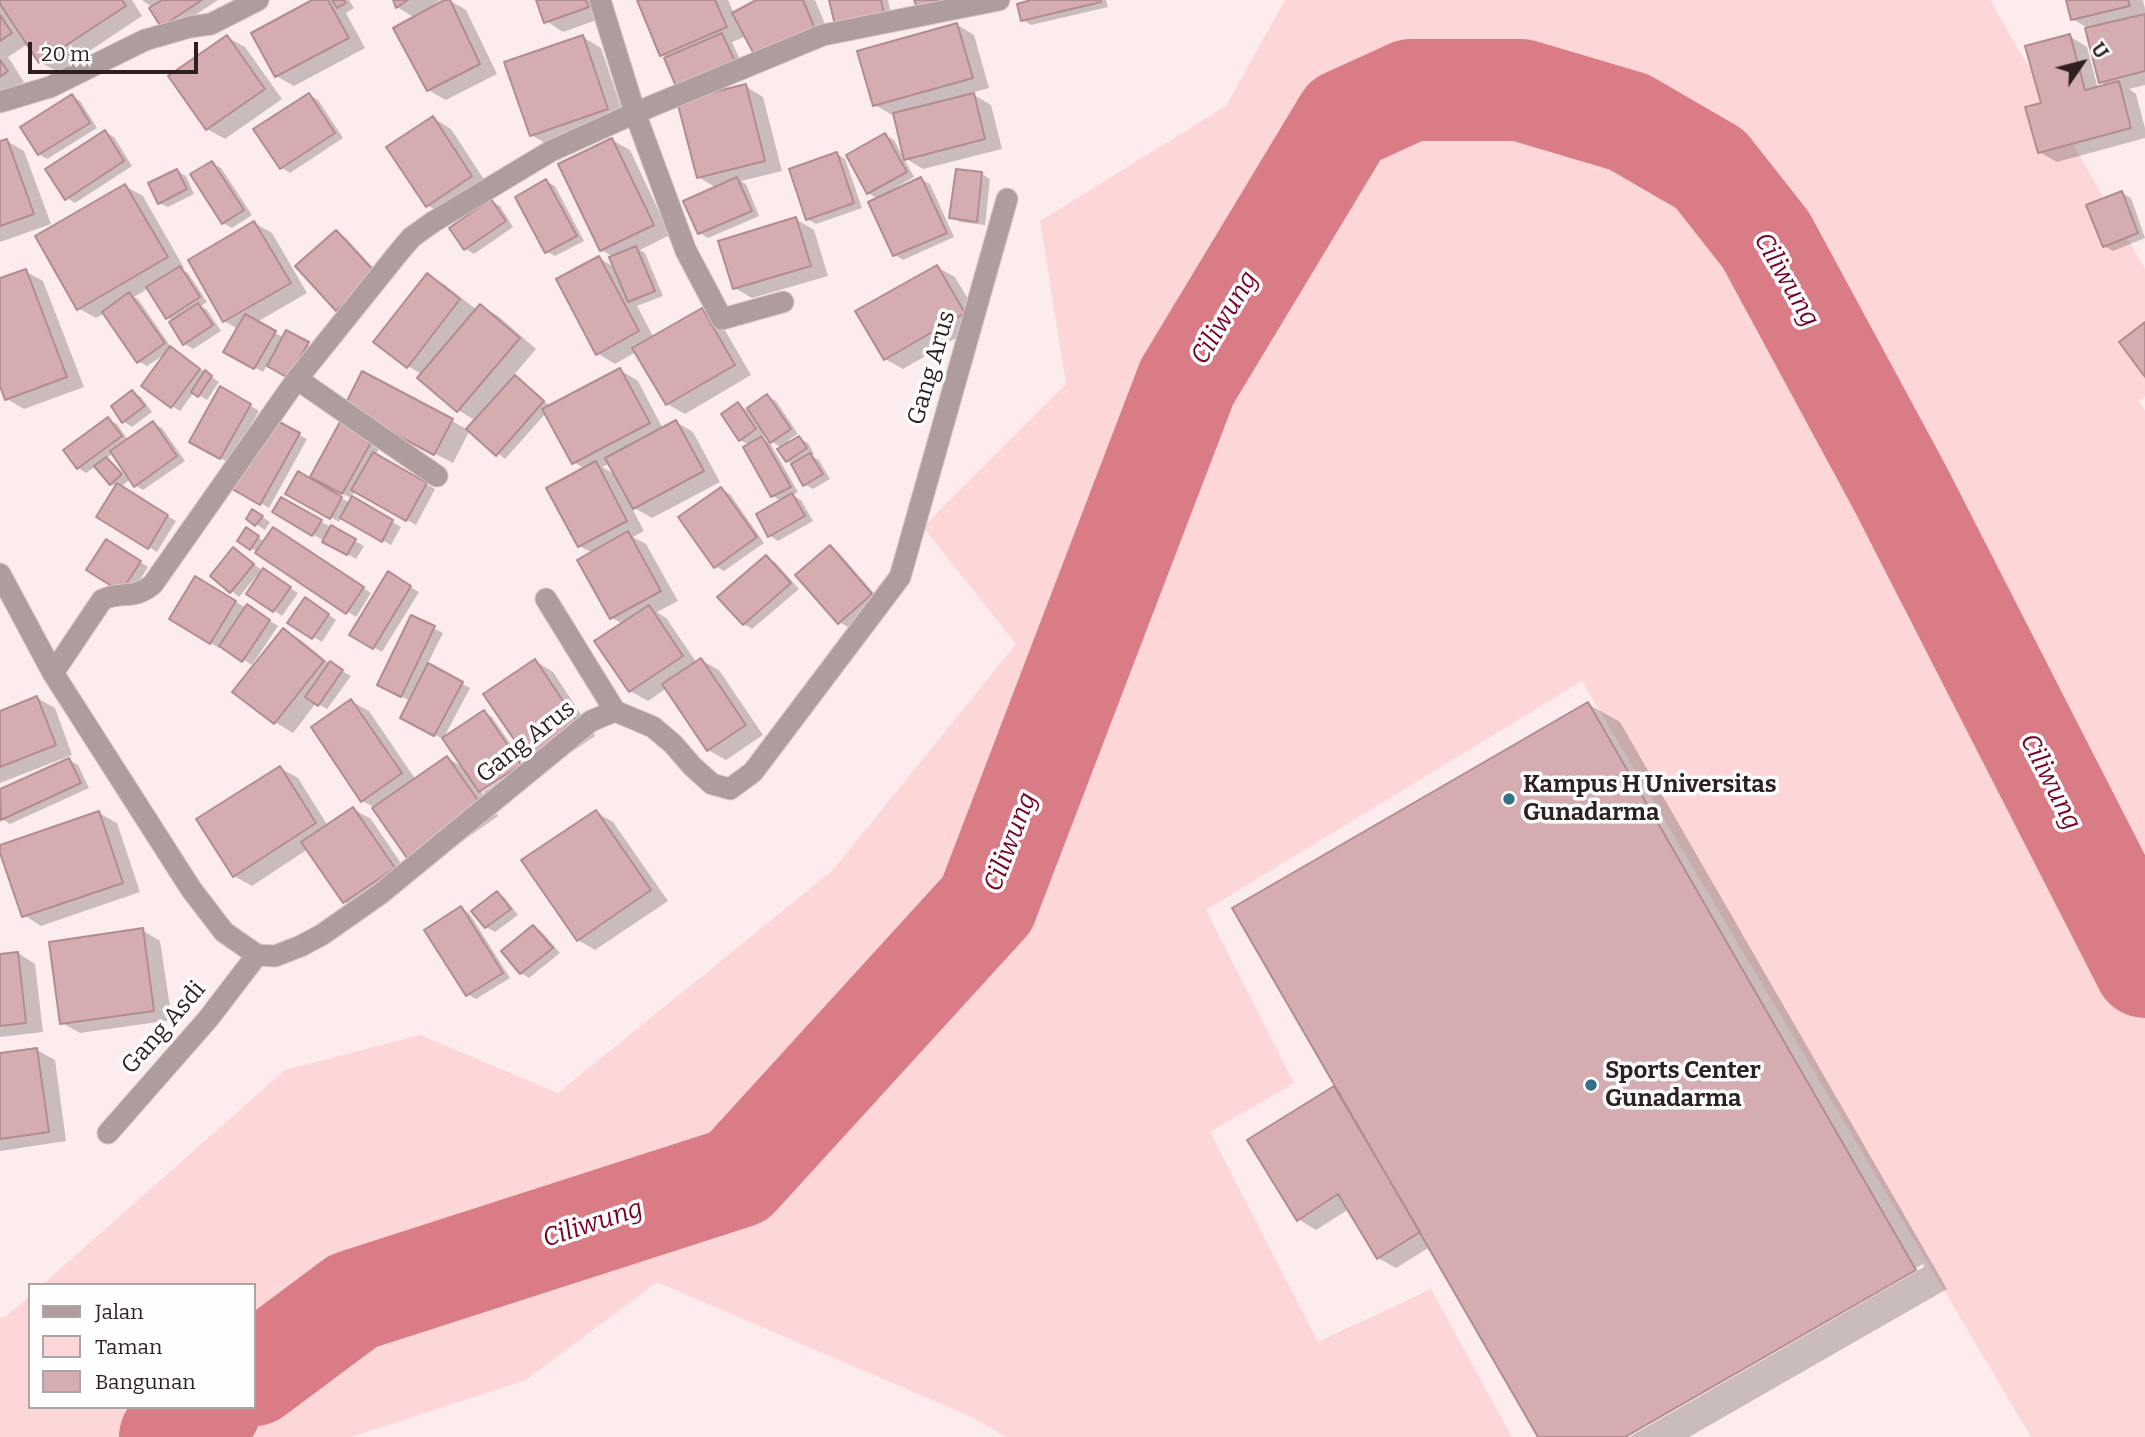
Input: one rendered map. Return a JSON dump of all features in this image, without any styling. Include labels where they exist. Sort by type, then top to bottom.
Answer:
[{"type":"street","points":[[0,102],[50,87],[145,40],[211,24],[258,0]]},
{"type":"street","points":[[600,0],[635,113],[686,251],[722,319],[783,302]]},
{"type":"street","points":[[53,673],[102,600],[111,596],[137,594],[153,584],[298,379],[412,237],[551,150],[823,35],[999,0]]},
{"type":"street","name":"Gang Arus","points":[[257,955],[275,956],[323,934],[380,894],[591,721],[615,711],[653,727],[712,784],[730,789],[753,772],[900,577],[1007,199]]},
{"type":"street","points":[[298,379],[438,476]]},
{"type":"street","points":[[0,574],[53,673],[191,889],[224,932],[257,955]]},
{"type":"street","points":[[546,599],[615,711]]},
{"type":"street","name":"Gang Asdi","points":[[108,1133],[208,1020],[257,955]]},
{"type":"green space","points":[[1285,0],[1990,0],[2145,269],[2145,396],[2139,401],[2145,411],[2145,1437],[2031,1437],[1582,681],[1206,910],[1294,1083],[1210,1132],[1318,1342],[1431,1289],[1512,1437],[1006,1437],[970,1416],[657,1282],[526,1380],[351,1437],[0,1437],[0,1318],[28,1298],[28,1409],[256,1409],[256,1283],[44,1283],[285,1070],[420,1035],[558,1093],[833,870],[1016,644],[923,527],[1066,384],[1040,221],[1226,106]]},
{"type":"building","points":[[0,0],[122,0],[126,6],[39,63],[0,4]]},
{"type":"building","points":[[162,0],[202,0],[161,27],[149,8]]},
{"type":"building","points":[[312,0],[328,0],[349,38],[275,77],[251,33]]},
{"type":"building","points":[[332,0],[344,0],[346,3],[337,8]]},
{"type":"building","points":[[393,0],[408,0],[396,8]]},
{"type":"building","points":[[444,0],[450,0],[480,64],[427,91],[393,28]]},
{"type":"building","points":[[536,0],[586,0],[589,7],[544,23]]},
{"type":"building","points":[[637,0],[715,0],[727,27],[660,56]]},
{"type":"building","points":[[756,0],[803,0],[815,29],[755,56],[732,13]]},
{"type":"building","points":[[829,0],[881,0],[884,14],[835,25]]},
{"type":"building","points":[[914,0],[945,0],[918,10]]},
{"type":"building","points":[[1031,0],[1101,2],[1021,21],[1017,4]]},
{"type":"building","points":[[2066,0],[2128,0],[2130,6],[2071,20]]},
{"type":"building","points":[[2145,14],[2145,71],[2099,83],[2085,28]]},
{"type":"building","points":[[0,15],[12,33],[0,41]]},
{"type":"building","points":[[957,23],[973,78],[873,106],[857,51]]},
{"type":"building","points":[[722,33],[737,66],[678,91],[664,58]]},
{"type":"building","points":[[2070,34],[2085,90],[2119,81],[2131,128],[2038,153],[2025,107],[2041,103],[2025,46]]},
{"type":"building","points":[[227,35],[265,89],[206,130],[168,76]]},
{"type":"building","points":[[583,35],[608,109],[530,136],[504,62]]},
{"type":"building","points":[[0,60],[8,71],[0,77]]},
{"type":"building","points":[[746,84],[765,161],[697,178],[677,101]]},
{"type":"building","points":[[309,93],[335,133],[280,169],[253,129]]},
{"type":"building","points":[[974,93],[985,139],[904,160],[893,113]]},
{"type":"building","points":[[72,94],[90,123],[38,155],[20,127]]},
{"type":"building","points":[[433,116],[472,176],[426,207],[386,147]]},
{"type":"building","points":[[105,130],[124,161],[65,200],[45,169]]},
{"type":"building","points":[[885,133],[907,172],[867,194],[846,155]]},
{"type":"building","points":[[612,138],[654,225],[600,251],[558,164]]},
{"type":"building","points":[[7,139],[34,214],[0,226],[0,141]]},
{"type":"building","points":[[837,152],[854,203],[806,220],[789,169]]},
{"type":"building","points":[[212,161],[244,210],[222,224],[190,174]]},
{"type":"building","points":[[177,169],[187,189],[158,204],[148,183]]},
{"type":"building","points":[[956,169],[982,172],[977,222],[949,218]]},
{"type":"building","points":[[737,177],[752,211],[698,234],[683,201]]},
{"type":"building","points":[[921,177],[947,233],[893,256],[868,202]]},
{"type":"building","points":[[546,179],[577,236],[545,253],[515,197]]},
{"type":"building","points":[[125,184],[168,257],[77,310],[35,236]]},
{"type":"building","points":[[2122,191],[2138,233],[2103,247],[2086,205]]},
{"type":"building","points":[[491,199],[506,221],[464,250],[449,228]]},
{"type":"building","points":[[796,217],[811,266],[733,289],[718,241]]},
{"type":"building","points":[[254,221],[291,283],[223,322],[188,260]]},
{"type":"building","points":[[336,230],[377,274],[336,311],[295,266]]},
{"type":"building","points":[[636,246],[655,291],[628,302],[609,257]]},
{"type":"building","points":[[599,256],[639,331],[596,355],[556,279]]},
{"type":"building","points":[[937,265],[965,313],[884,360],[855,311]]},
{"type":"building","points":[[180,266],[200,297],[166,319],[146,287]]},
{"type":"building","points":[[26,269],[67,377],[5,400],[0,386],[0,278]]},
{"type":"building","points":[[427,273],[460,299],[407,368],[373,342]]},
{"type":"building","points":[[129,292],[165,343],[137,363],[102,312]]},
{"type":"building","points":[[198,303],[213,325],[183,345],[169,322]]},
{"type":"building","points":[[480,304],[520,338],[457,412],[417,378]]},
{"type":"building","points":[[702,308],[735,365],[666,405],[632,348]]},
{"type":"building","points":[[245,314],[276,331],[254,369],[223,352]]},
{"type":"building","points":[[2145,322],[2145,377],[2119,342]]},
{"type":"building","points":[[286,330],[309,342],[288,378],[267,366]]},
{"type":"building","points":[[170,346],[200,369],[171,408],[141,386]]},
{"type":"building","points":[[620,368],[650,423],[572,464],[542,409]]},
{"type":"building","points":[[205,370],[212,376],[198,397],[191,392]]},
{"type":"building","points":[[362,371],[453,419],[434,455],[344,407]]},
{"type":"building","points":[[515,375],[544,401],[496,456],[466,429]]},
{"type":"building","points":[[220,386],[251,404],[220,459],[189,442]]},
{"type":"building","points":[[132,390],[145,406],[122,423],[111,406]]},
{"type":"building","points":[[767,394],[791,429],[770,443],[747,408]]},
{"type":"building","points":[[738,402],[756,429],[739,441],[721,414]]},
{"type":"building","points":[[108,417],[122,436],[77,469],[63,450]]},
{"type":"building","points":[[272,418],[300,433],[260,505],[232,489]]},
{"type":"building","points":[[341,420],[373,439],[342,494],[310,477]]},
{"type":"building","points":[[676,420],[704,471],[633,509],[605,458]]},
{"type":"building","points":[[153,421],[177,456],[134,487],[110,451]]},
{"type":"building","points":[[762,436],[791,487],[771,497],[743,447]]},
{"type":"building","points":[[799,436],[807,448],[786,462],[777,449]]},
{"type":"building","points":[[373,452],[427,483],[406,521],[351,490]]},
{"type":"building","points":[[810,453],[823,474],[803,486],[791,464]]},
{"type":"building","points":[[106,457],[122,474],[110,485],[94,466]]},
{"type":"building","points":[[596,461],[627,521],[578,547],[546,488]]},
{"type":"building","points":[[298,471],[342,497],[330,519],[285,494]]},
{"type":"building","points":[[117,483],[168,515],[148,549],[96,517]]},
{"type":"building","points":[[721,487],[757,537],[714,568],[678,517]]},
{"type":"building","points":[[792,493],[805,516],[768,537],[756,514]]},
{"type":"building","points":[[352,496],[393,520],[382,542],[340,518]]},
{"type":"building","points":[[281,497],[322,520],[312,536],[272,512]]},
{"type":"building","points":[[252,509],[263,516],[255,526],[246,519]]},
{"type":"building","points":[[331,525],[356,539],[347,555],[322,542]]},
{"type":"building","points":[[246,527],[259,536],[250,550],[237,541]]},
{"type":"building","points":[[273,527],[364,587],[346,614],[255,553]]},
{"type":"building","points":[[628,531],[661,591],[610,619],[577,560]]},
{"type":"building","points":[[106,539],[141,561],[121,592],[86,570]]},
{"type":"building","points":[[830,545],[872,594],[838,624],[795,575]]},
{"type":"building","points":[[233,547],[254,564],[230,593],[210,576]]},
{"type":"building","points":[[766,555],[791,583],[743,625],[717,597]]},
{"type":"building","points":[[263,568],[291,587],[273,612],[246,594]]},
{"type":"building","points":[[388,571],[411,586],[373,649],[349,635]]},
{"type":"building","points":[[195,576],[236,601],[210,644],[169,619]]},
{"type":"building","points":[[305,597],[329,614],[312,639],[287,623]]},
{"type":"building","points":[[247,604],[270,620],[242,662],[219,646]]},
{"type":"building","points":[[649,605],[683,656],[629,692],[594,641]]},
{"type":"building","points":[[411,615],[435,626],[401,697],[377,685]]},
{"type":"building","points":[[283,628],[324,661],[274,724],[232,692]]},
{"type":"building","points":[[701,658],[746,725],[707,751],[662,684]]},
{"type":"building","points":[[535,659],[579,725],[528,760],[483,694]]},
{"type":"building","points":[[330,661],[343,670],[318,706],[305,697]]},
{"type":"building","points":[[428,663],[463,682],[434,736],[400,718]]},
{"type":"building","points":[[37,696],[56,745],[0,767],[0,711]]},
{"type":"building","points":[[351,699],[402,773],[361,802],[311,727]]},
{"type":"building","points":[[1588,702],[1916,1270],[1625,1437],[1538,1437],[1232,908]]},
{"type":"building","points":[[484,710],[521,765],[479,792],[442,738]]},
{"type":"building","points":[[447,756],[482,806],[407,858],[372,808]]},
{"type":"building","points":[[69,758],[81,783],[1,820],[0,789]]},
{"type":"building","points":[[280,766],[316,823],[233,877],[196,819]]},
{"type":"building","points":[[353,807],[395,868],[343,903],[301,842]]},
{"type":"building","points":[[596,810],[651,890],[577,941],[521,860]]},
{"type":"building","points":[[99,811],[123,883],[22,917],[0,853],[0,845]]},
{"type":"building","points":[[497,891],[511,909],[485,928],[471,911]]},
{"type":"building","points":[[461,906],[503,973],[466,996],[424,930]]},
{"type":"building","points":[[533,925],[553,948],[520,974],[501,951]]},
{"type":"building","points":[[143,928],[154,1011],[60,1024],[49,942]]},
{"type":"building","points":[[18,952],[26,1023],[0,1026],[0,954]]},
{"type":"building","points":[[37,1048],[49,1132],[0,1139],[0,1053]]},
{"type":"building","points":[[1334,1086],[1420,1232],[1377,1259],[1338,1194],[1297,1221],[1247,1140]]},
{"type":"waterway","name":"Ciliwung","points":[[256,1374],[353,1301],[738,1177],[987,904],[1187,382],[1345,120],[1411,90],[1521,90],[1629,122],[1710,169],[1766,240],[1900,488],[2145,967]]},
{"type":"waterway","name":"Ciliwung","points":[[170,1437],[208,1409]]},
{"type":"place","name":"Kampus H Universitas Gunadarma","points":[[1509,799]]},
{"type":"place","name":"Sports Center Gunadarma","points":[[1591,1085]]}]
